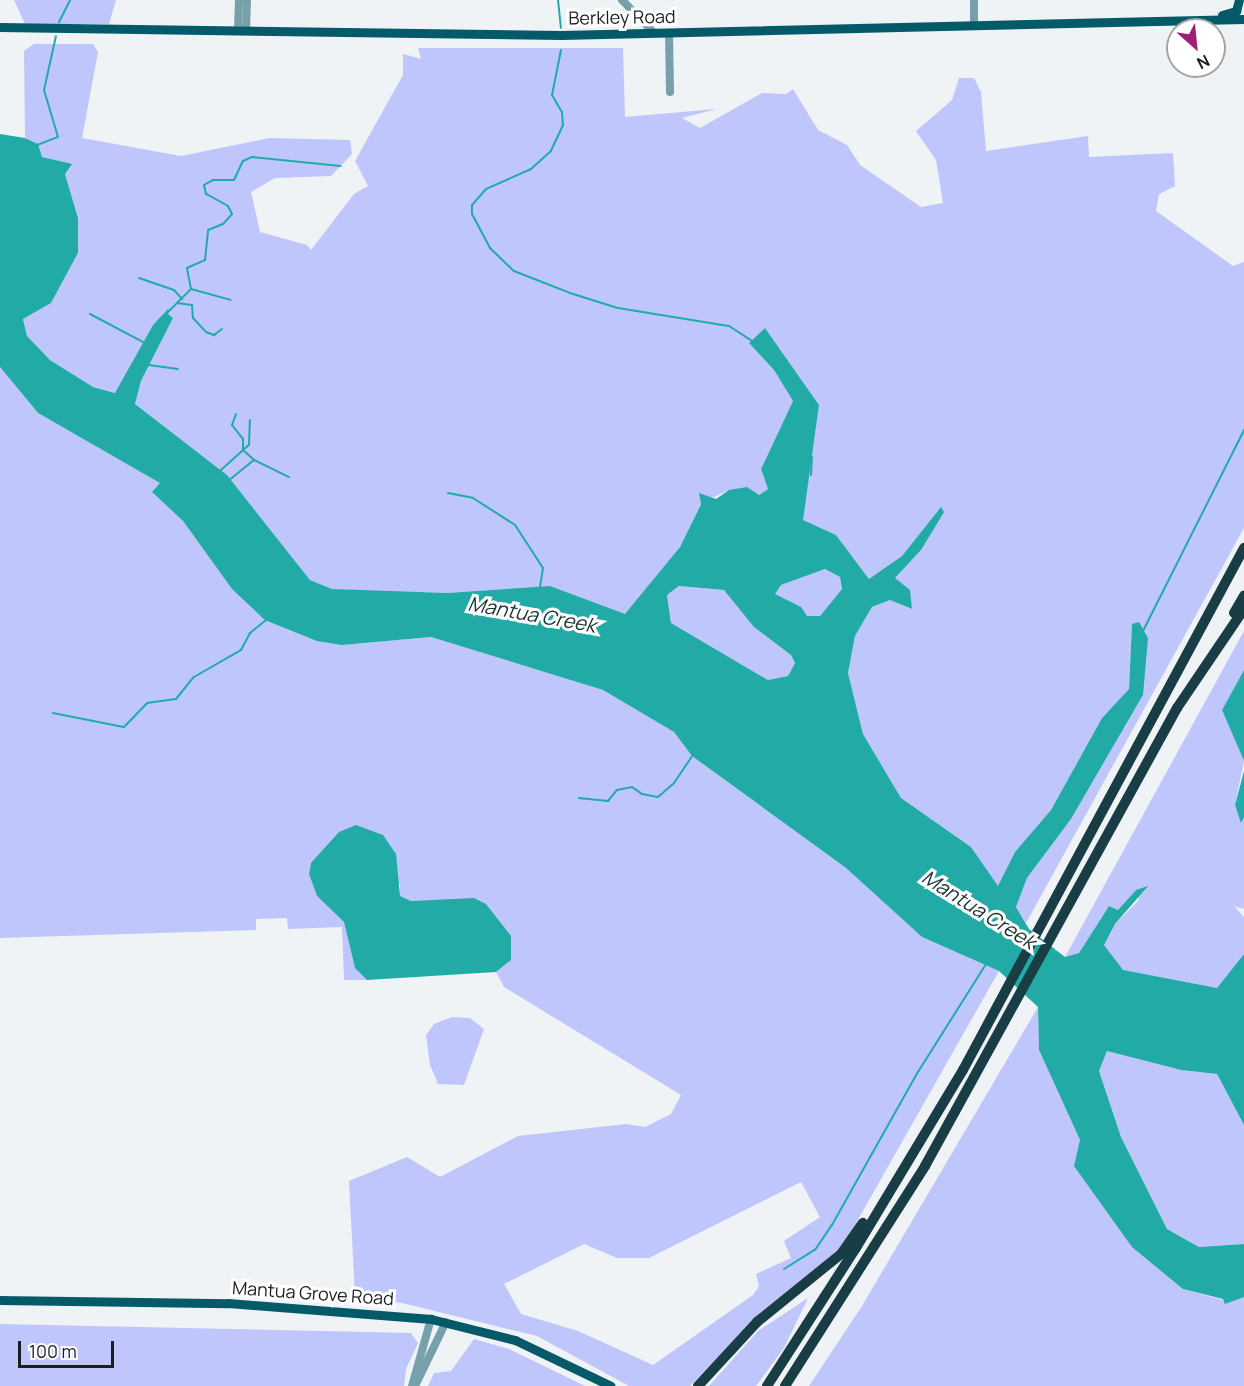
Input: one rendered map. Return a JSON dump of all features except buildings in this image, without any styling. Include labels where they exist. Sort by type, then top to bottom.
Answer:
[{"type":"highway","points":[[767,1386],[856,1248],[963,1070],[1051,911],[1244,548]]},
{"type":"highway","points":[[785,1386],[925,1166],[1244,596]]},
{"type":"highway","points":[[1210,655],[1244,609]]},
{"type":"highway","points":[[698,1386],[757,1322],[841,1254],[940,1095],[963,1070]]},
{"type":"main road","points":[[1186,18],[1230,14],[1239,8],[1239,0]]},
{"type":"main road","name":"Berkley Road","points":[[1226,20],[1244,20]]},
{"type":"main road","name":"Berkley Road","points":[[0,27],[242,29],[414,34],[669,33],[1166,21]]},
{"type":"main road","name":"Mantua Grove Road","points":[[0,1300],[228,1303],[431,1319],[538,1349],[611,1386]]},
{"type":"street","points":[[239,0],[242,29]]},
{"type":"street","points":[[242,29],[247,0]]},
{"type":"street","points":[[622,0],[654,33]]},
{"type":"street","points":[[974,0],[974,26]]},
{"type":"street","points":[[669,33],[670,92]]},
{"type":"street","points":[[414,1386],[431,1319]]},
{"type":"street","points":[[414,1386],[446,1322]]},
{"type":"shaded area","points":[[14,0],[116,0],[109,24],[25,24]]},
{"type":"shaded area","points":[[34,44],[93,44],[98,52],[82,138],[181,156],[270,138],[350,140],[352,154],[331,176],[275,178],[251,192],[260,232],[307,245],[311,250],[354,194],[368,186],[355,161],[403,75],[403,54],[421,59],[418,48],[623,48],[625,117],[716,109],[682,118],[700,128],[762,93],[786,94],[793,89],[818,130],[847,145],[860,165],[921,207],[943,203],[936,160],[916,131],[952,100],[959,78],[974,78],[981,92],[986,151],[1088,136],[1089,157],[1173,153],[1175,186],[1159,194],[1156,211],[1233,266],[1244,262],[1244,528],[1026,923],[1016,907],[1027,878],[1071,819],[1143,695],[1132,624],[1129,689],[1102,718],[1051,810],[1015,852],[998,887],[971,847],[901,798],[863,734],[848,673],[855,636],[872,607],[890,600],[911,609],[895,578],[921,550],[941,507],[902,556],[869,579],[836,535],[802,520],[819,405],[765,328],[749,343],[774,370],[793,401],[761,469],[768,489],[759,495],[729,490],[701,503],[680,547],[625,615],[550,586],[447,593],[383,592],[332,589],[310,580],[227,475],[135,404],[141,381],[173,318],[167,313],[153,325],[116,393],[93,387],[50,360],[27,336],[23,319],[51,303],[78,253],[78,218],[65,174],[55,161],[42,157],[38,144],[25,138],[24,51]]},
{"type":"shaded area","points":[[0,367],[38,413],[161,483],[152,492],[183,521],[232,589],[342,645],[431,637],[603,690],[674,732],[692,756],[846,868],[922,937],[999,971],[843,1246],[766,1308],[690,1386],[629,1386],[537,1336],[402,1303],[355,1296],[349,1181],[407,1157],[440,1177],[518,1136],[626,1124],[645,1127],[671,1114],[681,1095],[504,987],[496,972],[511,960],[440,900],[411,901],[399,896],[400,884],[311,863],[309,873],[317,896],[344,922],[355,968],[367,980],[344,980],[342,927],[288,929],[287,918],[256,919],[256,930],[0,938]],"holes":[[[801,1182],[820,1217],[784,1241],[791,1258],[756,1274],[759,1286],[753,1295],[653,1365],[578,1331],[521,1314],[504,1284],[584,1244],[617,1258],[649,1258]]]},
{"type":"shaded area","points":[[825,569],[840,577],[842,589],[820,616],[807,616],[774,594],[781,585]]},
{"type":"shaded area","points":[[679,586],[724,590],[791,655],[795,663],[788,676],[768,680],[671,623],[667,595]]},
{"type":"shaded area","points":[[1244,631],[1244,670],[1222,710],[1244,761],[1235,805],[1241,822],[1244,817],[1244,909],[1234,906],[1244,917],[1244,954],[1217,988],[1123,971],[1104,945],[1115,924],[1139,900],[1136,890],[1118,910],[1109,906],[1079,953],[1065,957]]},
{"type":"shaded area","points":[[1038,1007],[1039,1050],[1080,1140],[1183,1289],[1223,1300],[1244,1297],[1244,1386],[809,1386],[862,1306]]},
{"type":"shaded area","points":[[452,1017],[470,1018],[484,1029],[464,1085],[438,1084],[430,1065],[426,1035],[434,1024]]},
{"type":"shaded area","points":[[1107,1051],[1181,1070],[1217,1074],[1244,1125],[1244,1244],[1199,1247],[1167,1229],[1121,1137],[1099,1071]]},
{"type":"shaded area","points":[[808,1298],[784,1348],[756,1386],[709,1386],[758,1331]]},
{"type":"shaded area","points":[[0,1324],[411,1333],[418,1343],[406,1369],[404,1386],[0,1386]]},
{"type":"shaded area","points":[[474,1339],[509,1349],[585,1386],[428,1386],[434,1373],[451,1371]]},
{"type":"water","name":"Mantua Creek","points":[[0,134],[25,138],[38,144],[42,157],[72,164],[65,174],[78,218],[78,253],[51,303],[23,319],[27,336],[50,360],[93,387],[115,393],[153,325],[169,308],[167,313],[173,318],[141,381],[135,404],[227,475],[310,580],[332,589],[447,593],[550,586],[625,614],[680,547],[701,504],[699,493],[716,499],[729,490],[747,487],[759,495],[768,489],[761,469],[793,401],[774,370],[749,343],[765,328],[819,405],[803,520],[836,535],[869,579],[902,556],[941,507],[944,512],[921,550],[895,578],[910,590],[912,609],[890,600],[872,607],[855,636],[848,673],[863,734],[901,798],[971,847],[998,886],[1015,852],[1051,810],[1102,718],[1129,689],[1132,624],[1139,622],[1148,638],[1143,695],[1071,819],[1027,878],[1016,907],[1029,929],[1065,957],[1079,953],[1109,906],[1118,910],[1136,890],[1148,886],[1115,924],[1104,945],[1123,970],[1217,988],[1244,954],[1244,1125],[1217,1074],[1181,1070],[1107,1051],[1099,1071],[1121,1137],[1167,1229],[1199,1247],[1244,1244],[1244,1297],[1225,1304],[1223,1299],[1183,1289],[1132,1247],[1074,1166],[1080,1140],[1039,1050],[1038,1007],[999,971],[922,937],[846,868],[692,756],[674,732],[603,690],[431,637],[342,645],[317,641],[265,620],[232,589],[183,521],[152,492],[160,483],[38,413],[0,367]],"holes":[[[825,569],[840,577],[842,589],[820,616],[807,616],[801,607],[775,594],[781,585]],[[679,586],[724,590],[754,627],[791,655],[795,663],[788,676],[768,680],[671,623],[667,595]]]},
{"type":"water","points":[[1244,670],[1244,761],[1222,710]]},
{"type":"water","points":[[1244,771],[1244,817],[1241,823],[1235,805]]},
{"type":"water","points":[[356,825],[383,835],[396,854],[400,896],[411,901],[474,898],[486,904],[511,936],[511,960],[496,972],[367,980],[355,968],[344,922],[317,896],[309,874],[311,863],[339,832]]},
{"type":"waterway","points":[[59,22],[70,0]]},
{"type":"waterway","points":[[558,0],[561,28]]},
{"type":"waterway","points":[[37,145],[58,137],[44,90],[56,36]]},
{"type":"waterway","points":[[561,50],[552,95],[562,112],[563,125],[551,151],[531,169],[486,189],[472,205],[472,214],[490,248],[514,271],[570,293],[618,308],[729,326],[752,341]]},
{"type":"waterway","points":[[191,289],[187,268],[205,260],[208,230],[223,224],[232,214],[228,206],[206,194],[204,185],[213,180],[234,180],[243,161],[252,157],[341,166]]},
{"type":"waterway","points":[[139,278],[174,290],[182,299]]},
{"type":"waterway","points":[[191,289],[231,300]]},
{"type":"waterway","points":[[165,315],[191,289]]},
{"type":"waterway","points":[[177,303],[192,305],[193,318],[206,332],[214,335],[222,329]]},
{"type":"waterway","points":[[90,314],[147,344]]},
{"type":"waterway","points":[[149,365],[178,369]]},
{"type":"waterway","points":[[236,414],[232,425],[243,439],[243,450]]},
{"type":"waterway","points":[[221,470],[249,445],[250,420]]},
{"type":"waterway","points":[[1143,631],[1244,430]]},
{"type":"waterway","points":[[243,450],[254,460],[289,477]]},
{"type":"waterway","points":[[811,475],[812,457]]},
{"type":"waterway","points":[[228,481],[254,460]]},
{"type":"waterway","points":[[448,493],[473,498],[515,525],[543,568],[540,587]]},
{"type":"waterway","points":[[53,713],[124,727],[147,703],[176,699],[194,677],[241,650],[250,633],[266,620]]},
{"type":"waterway","points":[[579,798],[608,801],[617,790],[632,787],[642,794],[658,797],[674,783],[692,756]]},
{"type":"waterway","points":[[784,1269],[815,1250],[832,1225],[918,1072],[986,964]]}]
